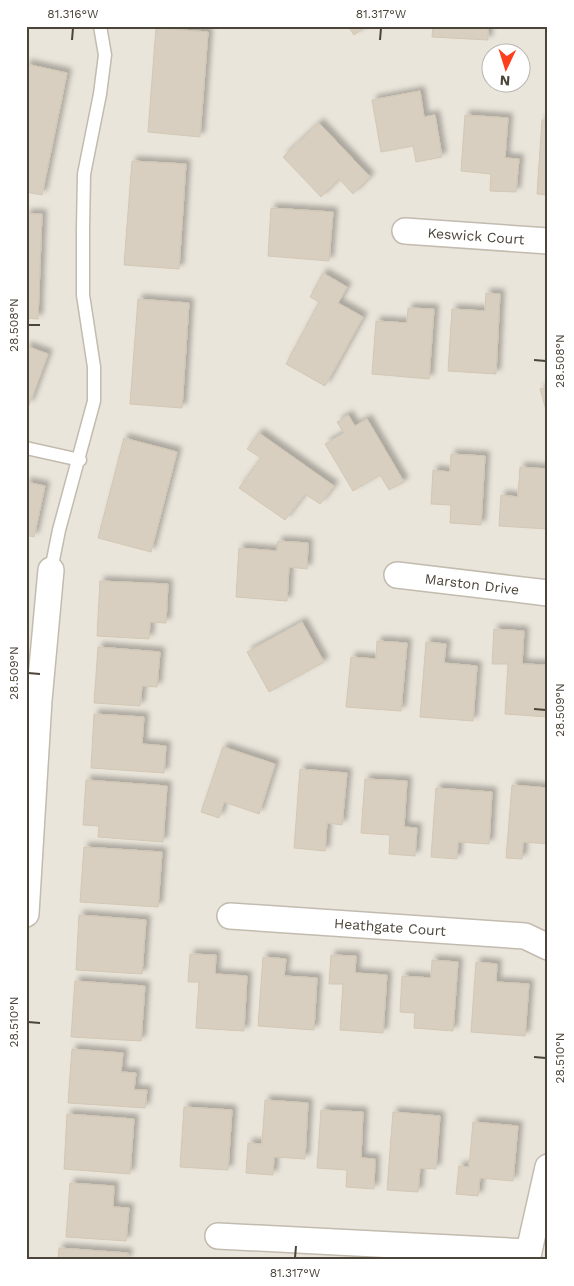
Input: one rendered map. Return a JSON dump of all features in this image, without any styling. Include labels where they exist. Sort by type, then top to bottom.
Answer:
[{"type":"street","name":"Keswick Court","points":[[405,231],[548,241]]},
{"type":"street","points":[[26,914],[33,699],[51,570]]},
{"type":"street","name":"Marston Drive","points":[[397,575],[548,593]]},
{"type":"street","name":"Heathgate Court","points":[[230,916],[525,936],[548,947]]},
{"type":"street","points":[[218,1236],[528,1256],[548,1167]]},
{"type":"lane","points":[[51,570],[59,530],[80,460],[94,401],[94,367],[83,295],[83,229],[84,174],[106,54],[100,26]]},
{"type":"lane","points":[[26,448],[80,460]]},
{"type":"shaded area","points":[[26,26],[548,26],[548,1260],[26,1260]]},
{"type":"building","points":[[348,26],[367,26],[354,35]]},
{"type":"building","points":[[433,26],[488,26],[488,40],[432,37]]},
{"type":"building","points":[[156,28],[208,32],[200,137],[148,132]]},
{"type":"building","points":[[26,64],[67,73],[42,195],[26,192]]},
{"type":"building","points":[[420,91],[424,117],[435,115],[442,157],[416,162],[413,146],[381,152],[372,100]]},
{"type":"building","points":[[465,115],[508,118],[505,158],[519,159],[516,192],[490,191],[491,174],[461,171]]},
{"type":"building","points":[[542,120],[548,120],[548,195],[537,194]]},
{"type":"building","points":[[319,123],[370,177],[353,194],[339,179],[321,197],[283,157]]},
{"type":"building","points":[[132,161],[186,164],[179,269],[124,265]]},
{"type":"building","points":[[271,208],[333,212],[329,261],[268,256]]},
{"type":"building","points":[[26,214],[42,214],[38,319],[26,318]]},
{"type":"building","points":[[323,273],[347,287],[338,303],[363,317],[325,386],[286,364],[319,302],[310,297]]},
{"type":"building","points":[[486,293],[500,294],[496,374],[448,371],[452,309],[485,311]]},
{"type":"building","points":[[138,299],[189,303],[182,408],[130,404]]},
{"type":"building","points":[[408,308],[434,309],[429,379],[372,374],[376,321],[407,323]]},
{"type":"building","points":[[26,346],[48,354],[29,405],[26,404]]},
{"type":"building","points":[[548,387],[548,417],[540,389]]},
{"type":"building","points":[[348,415],[355,426],[367,419],[404,482],[389,490],[380,475],[353,491],[325,444],[344,433],[337,422]]},
{"type":"building","points":[[259,433],[334,486],[320,504],[305,494],[285,520],[239,488],[261,458],[247,449]]},
{"type":"building","points":[[124,438],[177,452],[151,552],[98,538]]},
{"type":"building","points":[[451,454],[485,456],[481,525],[450,523],[451,505],[431,504],[433,470],[450,472]]},
{"type":"building","points":[[520,467],[548,469],[548,529],[499,526],[501,495],[518,497]]},
{"type":"building","points":[[26,482],[45,486],[34,537],[26,535]]},
{"type":"building","points":[[278,541],[308,543],[307,569],[289,567],[287,601],[236,597],[239,548],[277,551]]},
{"type":"building","points":[[100,581],[168,584],[166,623],[150,622],[149,639],[97,636]]},
{"type":"building","points":[[302,622],[324,662],[269,692],[247,652]]},
{"type":"building","points":[[494,629],[524,631],[522,664],[548,665],[548,717],[505,714],[508,664],[492,664]]},
{"type":"building","points":[[377,641],[407,643],[401,711],[346,707],[351,657],[376,659]]},
{"type":"building","points":[[426,642],[446,644],[444,663],[477,666],[473,721],[420,717]]},
{"type":"building","points":[[98,647],[160,652],[157,687],[142,686],[140,706],[94,703]]},
{"type":"building","points":[[94,714],[144,717],[142,744],[166,746],[164,773],[91,768]]},
{"type":"building","points":[[223,747],[275,764],[259,814],[224,802],[219,818],[201,812]]},
{"type":"building","points":[[300,769],[347,773],[342,825],[327,823],[325,851],[294,848]]},
{"type":"building","points":[[365,779],[407,781],[404,827],[417,828],[415,856],[389,854],[390,835],[361,833]]},
{"type":"building","points":[[86,780],[167,786],[163,842],[98,837],[99,826],[83,825]]},
{"type":"building","points":[[512,785],[548,788],[548,844],[523,842],[522,859],[506,858]]},
{"type":"building","points":[[436,788],[492,792],[489,844],[458,842],[457,859],[431,857]]},
{"type":"building","points":[[84,847],[162,852],[158,907],[80,902]]},
{"type":"building","points":[[79,915],[146,920],[142,974],[76,970]]},
{"type":"building","points":[[190,954],[216,955],[215,974],[247,976],[244,1031],[196,1028],[199,982],[188,982]]},
{"type":"building","points":[[331,955],[356,956],[355,973],[387,975],[383,1033],[340,1030],[343,984],[329,984]]},
{"type":"building","points":[[263,957],[286,959],[284,976],[317,978],[314,1030],[258,1026]]},
{"type":"building","points":[[432,960],[458,962],[453,1031],[414,1028],[415,1013],[400,1012],[402,976],[431,978]]},
{"type":"building","points":[[476,962],[497,964],[496,982],[529,984],[525,1036],[471,1032]]},
{"type":"building","points":[[75,981],[145,986],[141,1041],[71,1037]]},
{"type":"building","points":[[72,1049],[123,1053],[121,1072],[136,1073],[134,1090],[147,1090],[145,1108],[68,1103]]},
{"type":"building","points":[[265,1100],[308,1103],[305,1159],[274,1157],[273,1175],[246,1173],[248,1143],[262,1144]]},
{"type":"building","points":[[184,1107],[232,1110],[228,1170],[180,1167]]},
{"type":"building","points":[[321,1110],[363,1112],[361,1158],[375,1159],[374,1189],[346,1187],[347,1170],[317,1168]]},
{"type":"building","points":[[393,1112],[440,1116],[436,1169],[420,1168],[418,1192],[387,1190]]},
{"type":"building","points":[[67,1114],[134,1119],[130,1174],[64,1169]]},
{"type":"building","points":[[473,1122],[518,1126],[513,1181],[480,1178],[478,1196],[456,1194],[459,1166],[469,1167]]},
{"type":"building","points":[[70,1183],[114,1186],[113,1207],[129,1208],[126,1241],[66,1237]]},
{"type":"building","points":[[59,1248],[128,1253],[127,1260],[58,1260]]}]
